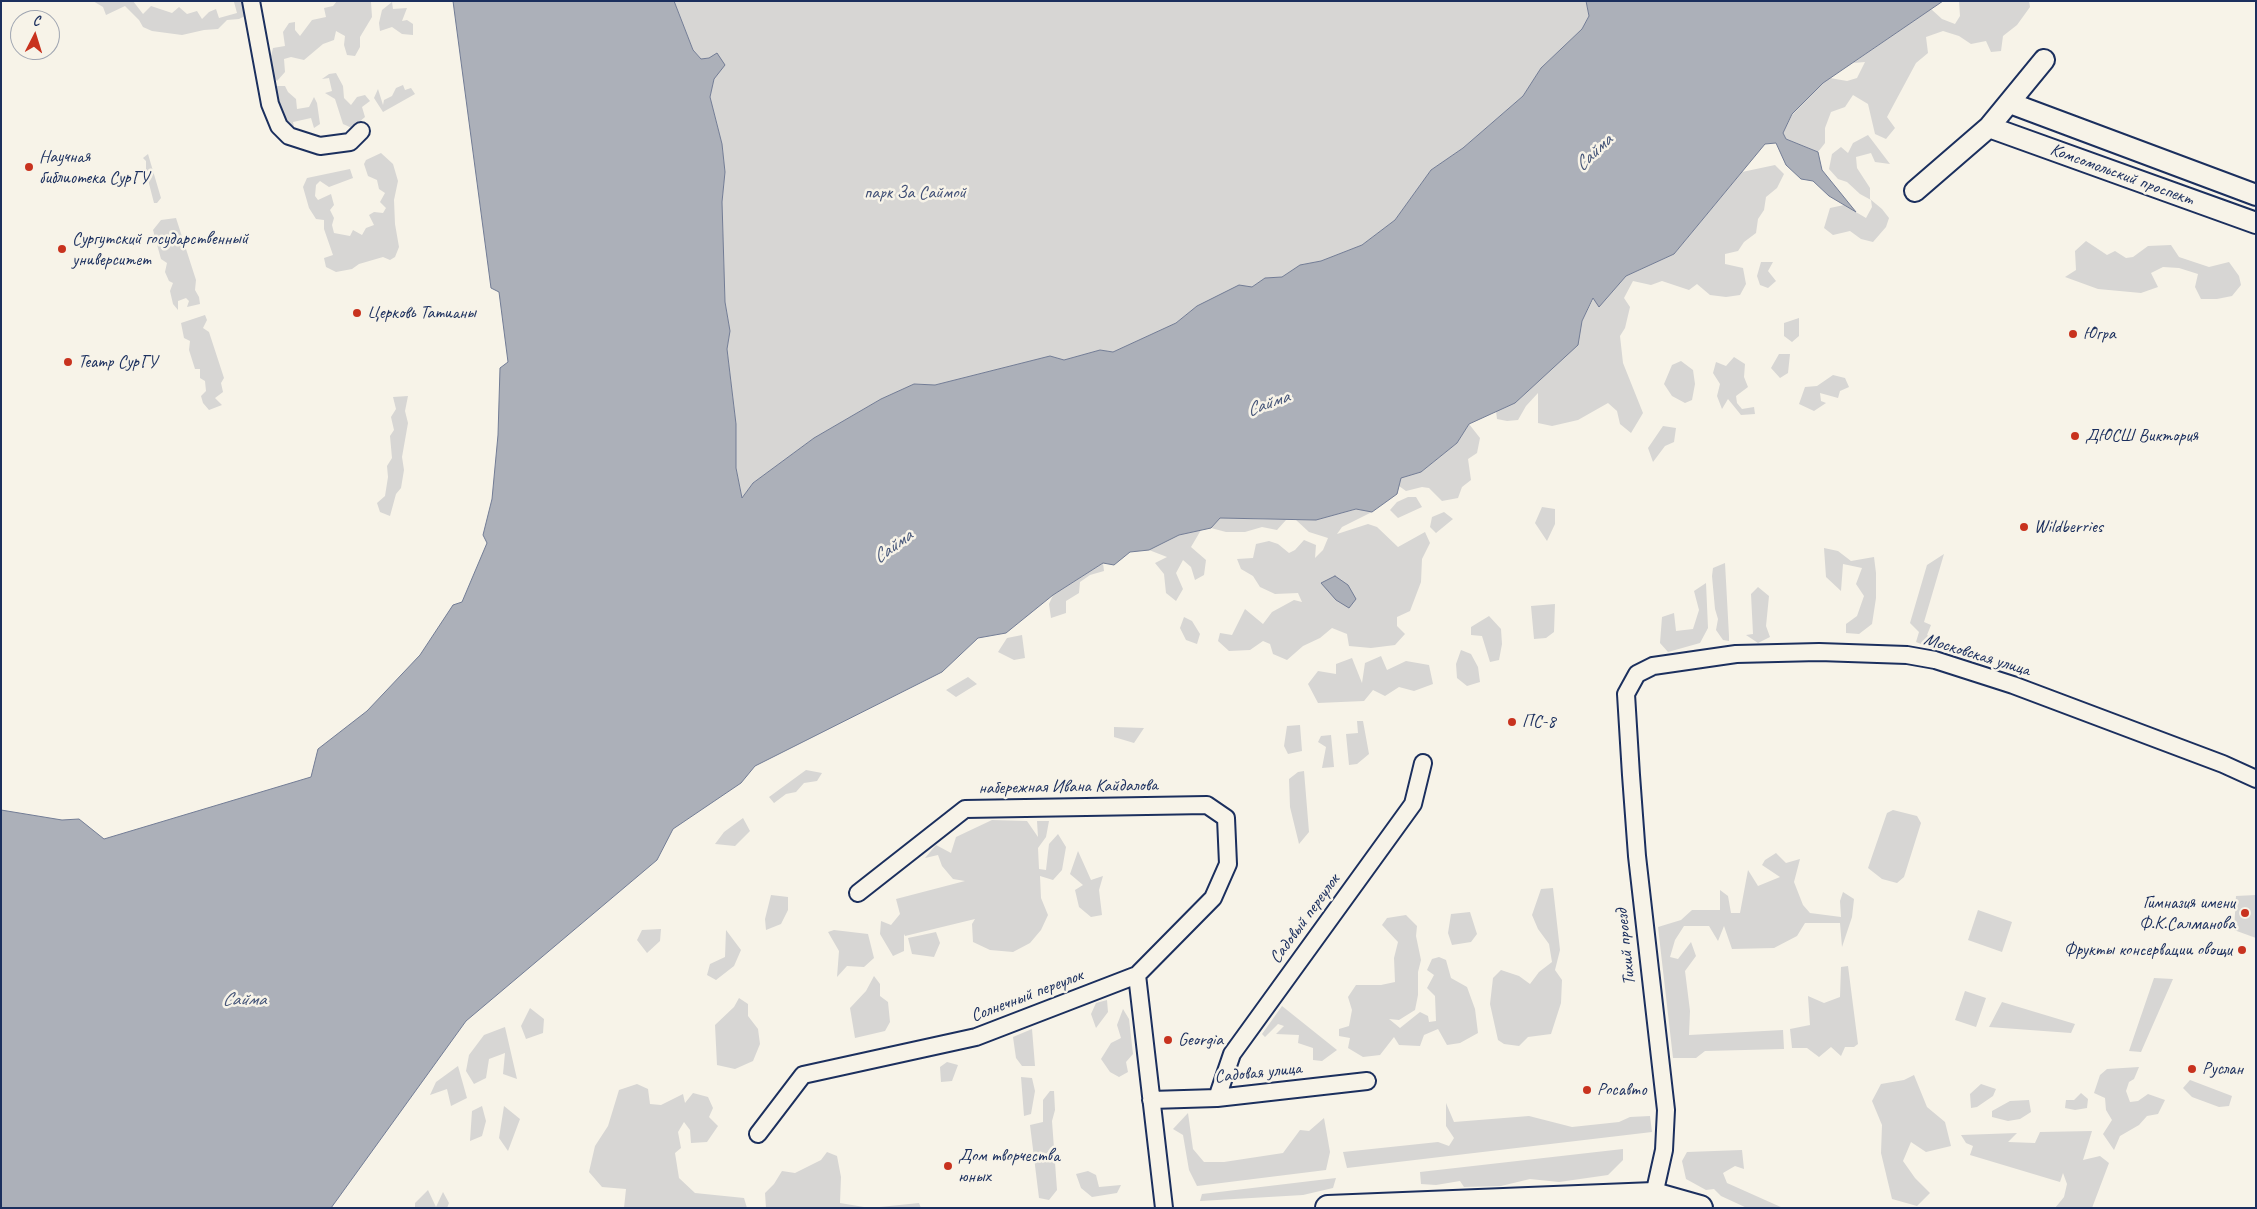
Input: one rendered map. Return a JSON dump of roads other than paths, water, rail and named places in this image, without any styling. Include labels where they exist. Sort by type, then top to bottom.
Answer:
[{"type":"main road","points":[[1328,1208],[1654,1195],[1700,1208]]},
{"type":"street","points":[[252,1],[270,104],[279,126],[289,136],[320,146],[350,142],[361,131]]},
{"type":"street","points":[[1915,191],[1989,127],[2044,60]]},
{"type":"street","name":"Комсомольский проспект","points":[[2010,103],[2256,194]]},
{"type":"street","name":"Комсомольский проспект","points":[[1989,127],[2256,222]]},
{"type":"street","name":"Московская улица","points":[[1626,694],[1637,674],[1653,666],[1736,654],[1819,652],[1907,655],[1935,660],[2013,685],[2222,764],[2256,780]]},
{"type":"street","name":"Тихий проезд","points":[[1626,694],[1636,856],[1666,1110],[1664,1150],[1654,1195]]},
{"type":"street","name":"Садовый переулок","points":[[1217,1098],[1232,1054],[1413,804],[1423,763]]},
{"type":"street","name":"набережная Ивана Кайдалова","points":[[858,893],[965,809],[1207,805],[1216,811]]},
{"type":"street","name":"Солнечный переулок","points":[[758,1134],[803,1075],[976,1037],[1137,975],[1213,898],[1228,864],[1226,818],[1216,811]]},
{"type":"street","points":[[1137,975],[1164,1208]]},
{"type":"street","name":"Садовая улица","points":[[1152,1100],[1217,1098],[1368,1081]]},
{"type":"water","name":"Сайма","points":[[453,1],[674,1],[693,50],[701,59],[709,58],[717,53],[725,65],[714,79],[710,97],[722,144],[725,172],[722,202],[725,302],[730,331],[727,349],[736,424],[736,468],[742,498],[753,483],[814,438],[881,399],[914,384],[935,385],[1050,356],[1064,360],[1100,350],[1113,352],[1176,323],[1197,306],[1239,285],[1252,287],[1265,278],[1282,277],[1300,265],[1321,261],[1362,245],[1395,220],[1431,170],[1463,148],[1523,96],[1541,68],[1582,29],[1589,16],[1586,1],[1943,1],[1823,83],[1792,114],[1783,133],[1786,139],[1818,152],[1822,170],[1856,212],[1829,196],[1813,181],[1801,179],[1786,165],[1776,143],[1765,144],[1674,254],[1626,276],[1599,307],[1593,298],[1582,321],[1578,345],[1515,403],[1469,424],[1457,443],[1421,472],[1401,478],[1397,494],[1372,512],[1356,509],[1316,520],[1220,518],[1211,528],[1179,535],[1149,550],[1130,552],[1114,565],[1103,563],[1053,595],[1006,633],[978,638],[942,672],[755,766],[741,783],[673,829],[657,860],[466,1021],[331,1208],[1,1208],[1,810],[62,820],[79,819],[104,839],[311,777],[318,749],[367,711],[420,655],[453,605],[462,602],[487,543],[483,535],[492,499],[498,435],[500,368],[508,362],[499,292],[491,288]]},
{"type":"water","points":[[1335,576],[1348,585],[1356,599],[1349,608],[1336,600],[1321,583]]},
{"type":"place","name":"Научная библиотека СурГУ","points":[[29,167]]},
{"type":"place","name":"Сургутский государственный университет","points":[[62,249]]},
{"type":"place","name":"Церковь Татианы","points":[[357,313]]},
{"type":"place","name":"Югра","points":[[2073,334]]},
{"type":"place","name":"Театр СурГУ","points":[[68,362]]},
{"type":"place","name":"ДЮСШ Виктория","points":[[2075,436]]},
{"type":"place","name":"Wildberries","points":[[2024,527]]},
{"type":"place","name":"ПС-8","points":[[1512,722]]},
{"type":"place","name":"Гимназия имени Ф.К.Салманова","points":[[2245,913]]},
{"type":"place","name":"Фрукты консервации овощи","points":[[2242,950]]},
{"type":"place","name":"Georgia","points":[[1168,1040]]},
{"type":"place","name":"Руслан","points":[[2192,1069]]},
{"type":"place","name":"Росавто","points":[[1587,1090]]},
{"type":"place","name":"Дом творчества юных","points":[[948,1166]]},
{"type":"park label","name":"парк За Саймой","points":[[915,193]]}]
